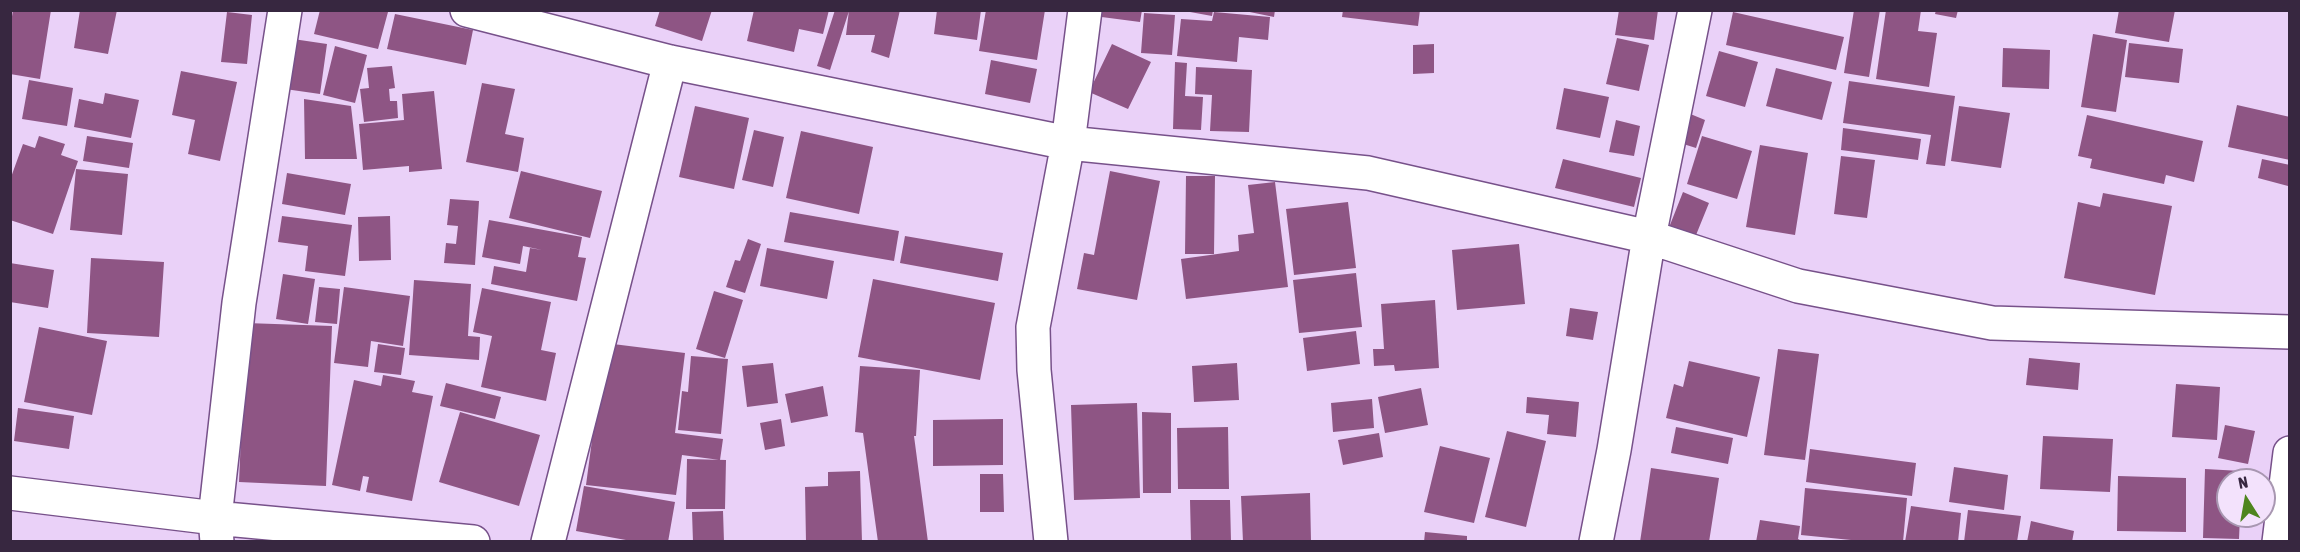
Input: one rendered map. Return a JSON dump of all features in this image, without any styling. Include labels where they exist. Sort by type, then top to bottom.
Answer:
[{"type":"street","points":[[216,530],[239,303],[285,10]]},
{"type":"street","points":[[467,10],[670,62],[1068,143],[1368,173],[1649,237],[1798,286],[1992,323],[2289,332]]},
{"type":"street","points":[[1051,542],[1034,370],[1034,327],[1068,143],[1085,10]]},
{"type":"street","points":[[1596,542],[1614,450],[1649,237],[1695,10]]},
{"type":"street","points":[[548,542],[670,62]]},
{"type":"street","points":[[2279,542],[2289,453]]},
{"type":"street","points":[[10,494],[216,530],[473,542]]},
{"type":"building","points":[[13,10],[51,10],[40,79],[10,74],[10,29]]},
{"type":"building","points":[[80,10],[117,10],[108,54],[74,48]]},
{"type":"building","points":[[320,10],[388,12],[378,49],[314,34]]},
{"type":"building","points":[[660,10],[712,10],[702,41],[655,26]]},
{"type":"building","points":[[754,10],[829,10],[823,34],[799,29],[794,52],[747,41]]},
{"type":"building","points":[[835,10],[849,11],[830,70],[817,66]]},
{"type":"building","points":[[849,10],[900,10],[889,58],[871,52],[875,35],[846,35]]},
{"type":"building","points":[[937,10],[981,10],[977,40],[934,34]]},
{"type":"building","points":[[986,10],[1045,10],[1037,60],[979,51]]},
{"type":"building","points":[[1095,10],[1142,10],[1140,22],[1094,16]]},
{"type":"building","points":[[1179,10],[1213,10],[1212,16]]},
{"type":"building","points":[[1240,10],[1275,10],[1274,17]]},
{"type":"building","points":[[1343,10],[1420,10],[1418,26],[1342,17]]},
{"type":"building","points":[[1619,10],[1658,10],[1654,40],[1615,35]]},
{"type":"building","points":[[1854,10],[1880,10],[1869,77],[1844,73]]},
{"type":"building","points":[[1886,10],[1921,10],[1918,31],[1937,33],[1929,87],[1876,79]]},
{"type":"building","points":[[1936,10],[1958,10],[1956,18],[1935,14]]},
{"type":"building","points":[[2119,10],[2175,10],[2169,42],[2115,33]]},
{"type":"building","points":[[227,12],[252,15],[247,64],[221,62]]},
{"type":"building","points":[[1214,12],[1270,17],[1268,40],[1239,37],[1237,62],[1177,56],[1181,19],[1212,21]]},
{"type":"building","points":[[1733,12],[1844,37],[1836,70],[1726,45]]},
{"type":"building","points":[[1144,13],[1175,15],[1172,55],[1141,53]]},
{"type":"building","points":[[395,14],[473,30],[466,65],[387,49]]},
{"type":"building","points":[[2093,34],[2127,40],[2116,112],[2081,107]]},
{"type":"building","points":[[1617,38],[1649,45],[1639,91],[1606,84]]},
{"type":"building","points":[[293,39],[327,44],[320,94],[285,89]]},
{"type":"building","points":[[2129,43],[2183,49],[2179,83],[2125,77]]},
{"type":"building","points":[[1112,44],[1151,62],[1128,109],[1089,92]]},
{"type":"building","points":[[1434,44],[1434,73],[1413,74],[1413,45]]},
{"type":"building","points":[[335,46],[367,55],[355,103],[323,95]]},
{"type":"building","points":[[2003,48],[2050,50],[2049,89],[2002,87]]},
{"type":"building","points":[[1719,51],[1758,62],[1745,107],[1706,96]]},
{"type":"building","points":[[991,60],[1037,69],[1030,103],[985,94]]},
{"type":"building","points":[[1175,62],[1187,63],[1185,96],[1203,97],[1201,130],[1173,129]]},
{"type":"building","points":[[392,66],[395,88],[389,89],[390,101],[397,101],[398,118],[364,122],[360,89],[369,88],[367,68]]},
{"type":"building","points":[[1196,67],[1252,70],[1249,132],[1210,131],[1212,95],[1195,94]]},
{"type":"building","points":[[1776,68],[1832,82],[1822,120],[1766,106]]},
{"type":"building","points":[[181,71],[237,82],[220,161],[188,154],[195,120],[172,115]]},
{"type":"building","points":[[29,80],[73,88],[67,126],[22,119]]},
{"type":"building","points":[[1849,81],[1955,96],[1945,166],[1926,164],[1931,135],[1843,123]]},
{"type":"building","points":[[482,83],[515,89],[505,134],[524,138],[518,172],[466,162]]},
{"type":"building","points":[[1564,88],[1609,97],[1600,138],[1556,129]]},
{"type":"building","points":[[434,91],[442,169],[409,172],[409,166],[363,170],[359,124],[404,120],[402,94]]},
{"type":"building","points":[[105,93],[139,100],[131,138],[74,127],[79,99],[103,104]]},
{"type":"building","points":[[304,99],[351,106],[357,159],[305,159]]},
{"type":"building","points":[[2237,105],[2290,117],[2290,160],[2228,147]]},
{"type":"building","points":[[695,106],[749,118],[734,189],[679,177]]},
{"type":"building","points":[[1959,106],[2010,113],[2001,168],[1951,161]]},
{"type":"building","points":[[1688,113],[1705,120],[1696,148],[1677,142]]},
{"type":"building","points":[[2087,115],[2203,141],[2194,182],[2166,175],[2164,184],[2090,168],[2092,159],[2078,156]]},
{"type":"building","points":[[1616,120],[1640,126],[1634,156],[1609,152]]},
{"type":"building","points":[[1843,128],[1921,139],[1918,160],[1841,150]]},
{"type":"building","points":[[754,130],[784,137],[773,187],[742,180]]},
{"type":"building","points":[[801,131],[873,147],[859,214],[786,198]]},
{"type":"building","points":[[39,136],[65,144],[61,155],[78,161],[53,234],[10,220],[10,180],[23,144],[35,148]]},
{"type":"building","points":[[87,136],[133,143],[129,168],[83,161]]},
{"type":"building","points":[[1702,136],[1752,151],[1737,199],[1687,184]]},
{"type":"building","points":[[1760,145],[1808,153],[1795,235],[1746,227]]},
{"type":"building","points":[[1841,156],[1875,160],[1867,218],[1834,214]]},
{"type":"building","points":[[1563,159],[1641,178],[1634,207],[1555,188]]},
{"type":"building","points":[[2262,159],[2290,165],[2288,186],[2258,178]]},
{"type":"building","points":[[76,169],[128,174],[122,235],[70,230]]},
{"type":"building","points":[[521,171],[602,191],[590,238],[509,218]]},
{"type":"building","points":[[1110,171],[1160,181],[1137,300],[1077,289],[1084,253],[1094,255]]},
{"type":"building","points":[[287,173],[351,184],[345,215],[282,204]]},
{"type":"building","points":[[1186,176],[1215,176],[1214,254],[1185,254]]},
{"type":"building","points":[[1275,182],[1288,287],[1186,299],[1181,259],[1239,251],[1238,235],[1254,233],[1248,185]]},
{"type":"building","points":[[1683,192],[1709,203],[1694,240],[1668,230]]},
{"type":"building","points":[[2103,193],[2172,206],[2155,295],[2064,278],[2078,202],[2100,207]]},
{"type":"building","points":[[450,199],[479,201],[475,265],[444,263],[446,243],[456,244],[458,226],[447,225]]},
{"type":"building","points":[[1348,202],[1356,268],[1294,275],[1286,209]]},
{"type":"building","points":[[790,212],[899,231],[894,261],[784,242]]},
{"type":"building","points":[[282,216],[352,225],[345,276],[305,271],[308,246],[278,242]]},
{"type":"building","points":[[390,216],[391,260],[359,261],[358,217]]},
{"type":"building","points":[[489,220],[582,237],[578,257],[586,258],[577,301],[491,284],[494,266],[526,272],[530,248],[542,250],[523,246],[520,264],[482,257]]},
{"type":"building","points":[[905,236],[1003,253],[998,281],[900,263]]},
{"type":"building","points":[[748,239],[761,244],[745,293],[726,287],[735,260],[740,261]]},
{"type":"building","points":[[1519,244],[1525,304],[1457,310],[1452,250]]},
{"type":"building","points":[[767,248],[834,261],[827,299],[760,286]]},
{"type":"building","points":[[91,258],[164,262],[159,337],[87,333]]},
{"type":"building","points":[[10,263],[54,270],[48,308],[10,302]]},
{"type":"building","points":[[1356,273],[1362,327],[1299,333],[1293,280]]},
{"type":"building","points":[[283,274],[315,279],[308,324],[276,319]]},
{"type":"building","points":[[873,279],[995,303],[980,380],[858,357]]},
{"type":"building","points":[[414,280],[471,284],[468,336],[480,337],[479,360],[409,355]]},
{"type":"building","points":[[319,287],[340,289],[337,324],[315,322]]},
{"type":"building","points":[[344,287],[410,296],[403,346],[371,341],[368,367],[334,363]]},
{"type":"building","points":[[482,288],[551,302],[541,350],[556,353],[546,401],[481,387],[492,336],[473,332]]},
{"type":"building","points":[[714,291],[743,300],[725,358],[696,349]]},
{"type":"building","points":[[1435,300],[1439,368],[1395,371],[1394,365],[1374,366],[1373,349],[1384,349],[1381,304]]},
{"type":"building","points":[[1570,308],[1598,312],[1593,340],[1566,336]]},
{"type":"building","points":[[246,323],[332,326],[326,486],[239,482]]},
{"type":"building","points":[[39,327],[107,341],[92,415],[24,402]]},
{"type":"building","points":[[1356,331],[1360,364],[1307,371],[1303,338]]},
{"type":"building","points":[[605,343],[685,353],[675,433],[723,439],[720,460],[682,455],[676,495],[586,485]]},
{"type":"building","points":[[378,344],[405,348],[401,375],[374,372]]},
{"type":"building","points":[[1778,349],[1819,354],[1805,460],[1764,455]]},
{"type":"building","points":[[691,356],[728,359],[721,434],[678,430],[682,391],[688,392]]},
{"type":"building","points":[[2029,358],[2080,363],[2078,390],[2026,385]]},
{"type":"building","points":[[1689,361],[1760,377],[1747,437],[1666,418],[1674,384],[1683,387]]},
{"type":"building","points":[[773,363],[778,403],[747,407],[742,366]]},
{"type":"building","points":[[1237,363],[1239,400],[1194,402],[1192,366]]},
{"type":"building","points":[[860,366],[920,370],[916,436],[914,436],[928,542],[878,542],[863,433],[855,432]]},
{"type":"building","points":[[383,375],[415,381],[412,392],[433,396],[412,501],[366,492],[369,477],[363,476],[360,491],[332,485],[354,380],[381,386]]},
{"type":"building","points":[[446,383],[501,397],[495,419],[440,406]]},
{"type":"building","points":[[2176,384],[2220,387],[2217,440],[2172,437]]},
{"type":"building","points":[[823,386],[828,416],[791,423],[785,394]]},
{"type":"building","points":[[1421,388],[1428,425],[1385,433],[1378,397]]},
{"type":"building","points":[[1527,397],[1579,402],[1576,437],[1547,434],[1549,415],[1526,413]]},
{"type":"building","points":[[1372,399],[1374,428],[1333,432],[1331,403]]},
{"type":"building","points":[[1137,403],[1140,498],[1074,500],[1071,405]]},
{"type":"building","points":[[18,408],[74,416],[69,449],[14,441]]},
{"type":"building","points":[[460,412],[540,435],[519,506],[439,482]]},
{"type":"building","points":[[1142,412],[1171,413],[1171,493],[1143,493]]},
{"type":"building","points":[[781,419],[785,446],[765,450],[760,423]]},
{"type":"building","points":[[1003,419],[1003,465],[933,466],[933,420]]},
{"type":"building","points":[[2225,425],[2255,431],[2248,464],[2218,458]]},
{"type":"building","points":[[1228,427],[1229,489],[1178,489],[1177,428]]},
{"type":"building","points":[[1676,427],[1733,438],[1728,464],[1671,453]]},
{"type":"building","points":[[1507,431],[1546,441],[1526,527],[1485,517]]},
{"type":"building","points":[[1379,433],[1383,457],[1343,465],[1338,440]]},
{"type":"building","points":[[2043,436],[2113,439],[2110,492],[2040,489]]},
{"type":"building","points":[[1440,446],[1490,458],[1474,523],[1424,512]]},
{"type":"building","points":[[1810,449],[1916,463],[1912,496],[1806,482]]},
{"type":"building","points":[[687,459],[726,460],[725,509],[686,509]]},
{"type":"building","points":[[1954,467],[2008,475],[2004,510],[1949,502]]},
{"type":"building","points":[[1651,468],[1719,478],[1709,542],[1640,542]]},
{"type":"building","points":[[2205,469],[2216,470],[2216,528],[2239,528],[2239,539],[2203,538]]},
{"type":"building","points":[[860,471],[862,542],[806,542],[805,487],[828,486],[828,472]]},
{"type":"building","points":[[980,474],[1003,474],[1004,512],[980,512]]},
{"type":"building","points":[[2118,476],[2186,478],[2186,532],[2117,531]]},
{"type":"building","points":[[584,486],[675,502],[668,542],[637,542],[576,531]]},
{"type":"building","points":[[1805,488],[1907,498],[1903,542],[1871,542],[1801,535]]},
{"type":"building","points":[[1310,493],[1311,542],[1243,542],[1241,496]]},
{"type":"building","points":[[1190,500],[1230,500],[1231,542],[1191,542]]},
{"type":"building","points":[[1911,506],[1961,513],[1958,542],[1905,542]]},
{"type":"building","points":[[1968,510],[2021,516],[2017,542],[1964,542]]},
{"type":"building","points":[[723,511],[724,542],[693,542],[692,512]]},
{"type":"building","points":[[1760,520],[1800,526],[1798,539],[1804,542],[1756,542]]},
{"type":"building","points":[[2031,521],[2074,531],[2072,542],[2027,542]]},
{"type":"building","points":[[1425,532],[1467,536],[1467,542],[1424,542]]}]
